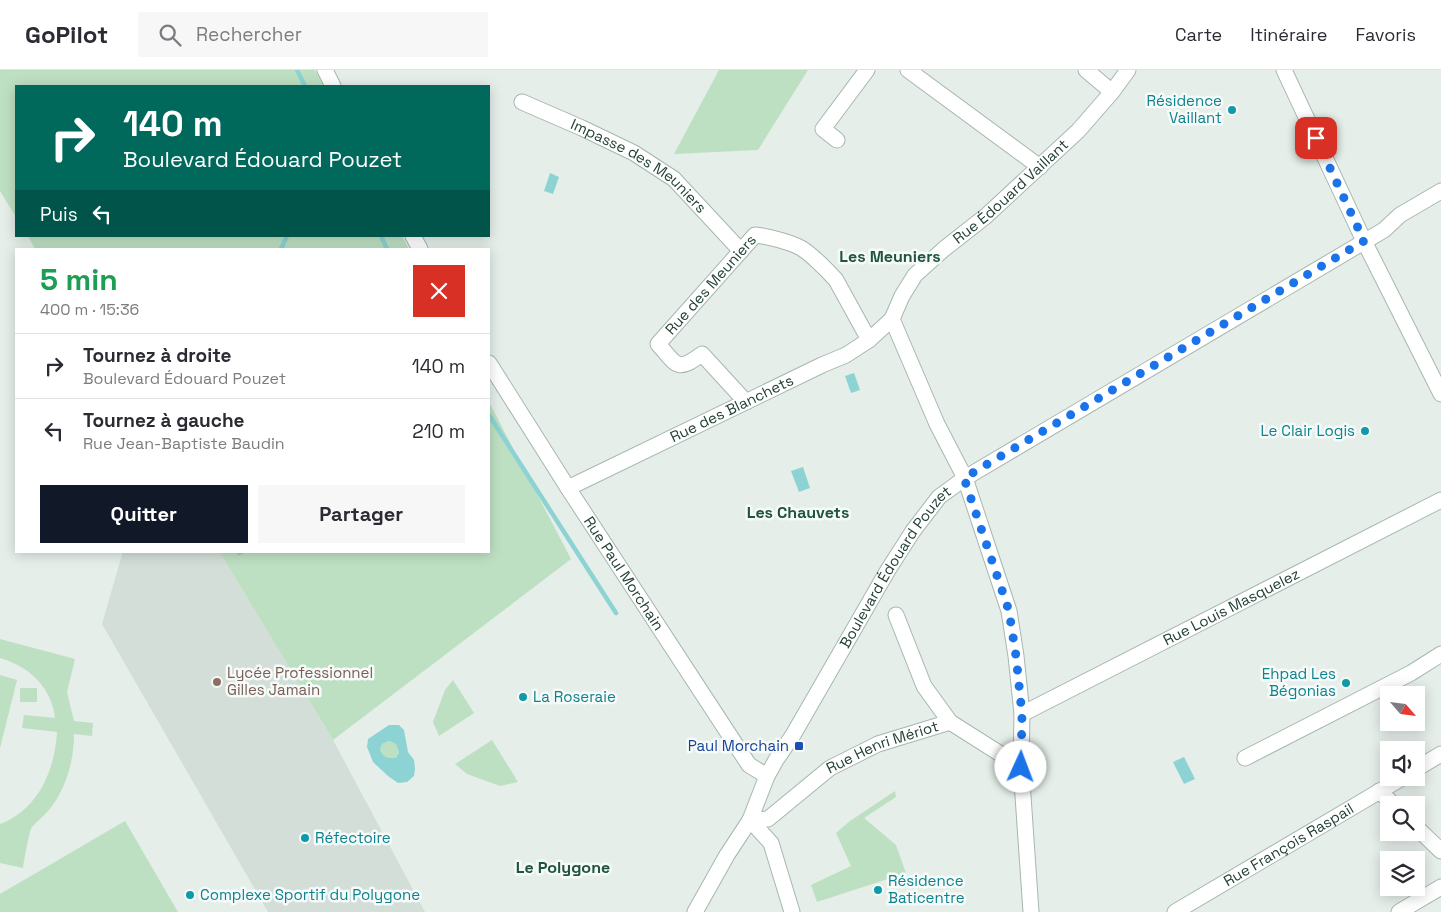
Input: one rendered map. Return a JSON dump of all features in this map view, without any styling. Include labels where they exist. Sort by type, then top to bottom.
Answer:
[{"type":"street","points":[[325,70],[333,85]]},
{"type":"street","points":[[837,140],[823,129],[866,70]]},
{"type":"street","points":[[908,70],[1040,168]]},
{"type":"street","points":[[1086,70],[1112,92]]},
{"type":"street","name":"Rue Édouard Vaillant","points":[[892,319],[902,296],[915,275],[1040,168],[1078,131],[1112,92],[1128,70]]},
{"type":"street","points":[[1284,70],[1364,241],[1441,394]]},
{"type":"street","name":"Impasse des Meuniers","points":[[522,102],[634,153],[674,179],[741,251]]},
{"type":"street","name":"Boulevard Édouard Pouzet","points":[[695,912],[727,855],[750,820],[767,776],[776,760],[793,735],[888,570],[913,531],[939,498],[964,478],[1384,230],[1400,215],[1441,191]]},
{"type":"street","name":"Rue des Meuniers","points":[[746,402],[702,354],[689,364],[682,366],[676,364],[658,344],[755,235],[765,236],[801,248],[836,280],[869,340]]},
{"type":"street","points":[[892,319],[937,424],[964,478],[1009,611],[1022,714],[1021,767],[1031,912]]},
{"type":"street","name":"Rue des Blanchets","points":[[568,488],[846,354],[869,340],[892,319]]},
{"type":"street","name":"Rue Paul Morchain","points":[[490,365],[568,488],[749,765],[767,776]]},
{"type":"street","name":"Rue Louis Masquelez","points":[[1022,714],[1441,500]]},
{"type":"street","points":[[896,615],[924,686],[950,722]]},
{"type":"street","points":[[1246,758],[1411,673],[1441,654]]},
{"type":"street","name":"Rue Henri Mériot","points":[[750,820],[768,819],[830,768],[878,744],[950,722],[1021,767]]},
{"type":"street","points":[[1425,764],[1441,754]]},
{"type":"street","name":"Rue François Raspail","points":[[1175,912],[1388,786]]},
{"type":"street","points":[[1379,791],[1384,796]]},
{"type":"street","points":[[750,820],[771,843],[792,912]]},
{"type":"street","points":[[1425,836],[1441,851]]},
{"type":"street","points":[[1399,912],[1441,887]]},
{"type":"shaded area","name":"Lycée Professionnel Gilles Jamain","points":[[122,553],[220,553],[333,740],[425,912],[268,912],[102,624]]},
{"type":"green space","points":[[0,70],[315,70],[323,85],[15,85],[15,215],[0,191]]},
{"type":"green space","points":[[719,70],[808,70],[758,150],[674,154]]},
{"type":"green space","points":[[29,237],[403,237],[408,248],[34,248]]},
{"type":"green space","points":[[490,404],[571,559],[333,740],[220,553],[490,553]]},
{"type":"green space","points":[[0,639],[75,659],[67,692],[74,721],[93,723],[92,736],[74,734],[68,774],[55,802],[32,827],[23,868],[0,863],[0,824],[13,818],[25,809],[42,787],[53,760],[57,732],[22,728],[24,715],[55,718],[53,707],[44,688],[37,680],[20,667],[0,658]]},
{"type":"green space","points":[[0,675],[17,680],[0,748]]},
{"type":"green space","points":[[453,680],[474,713],[439,736],[433,722],[445,690]]},
{"type":"green space","points":[[20,688],[37,688],[37,702],[20,702]]},
{"type":"green space","points":[[492,740],[518,782],[500,786],[467,774],[455,764]]},
{"type":"green space","points":[[389,741],[396,744],[399,752],[396,758],[386,757],[380,750],[382,744]]},
{"type":"green space","points":[[895,791],[896,797],[864,818],[896,845],[906,873],[817,902],[811,885],[851,866],[836,833],[850,821]]},
{"type":"green space","points":[[125,821],[178,912],[0,912],[0,894]]},
{"type":"water","points":[[550,173],[559,177],[553,194],[544,191]]},
{"type":"water","points":[[854,373],[860,390],[851,393],[845,376]]},
{"type":"water","points":[[803,467],[810,488],[799,492],[791,471]]},
{"type":"water","points":[[389,725],[399,725],[404,730],[408,752],[414,760],[414,776],[407,782],[398,783],[388,776],[373,762],[367,747],[368,739]],"holes":[[[389,741],[396,744],[399,752],[396,758],[386,757],[380,750],[382,744]]]},
{"type":"water","points":[[1184,757],[1195,779],[1184,784],[1173,762]]},
{"type":"waterway","points":[[297,70],[304,85]]},
{"type":"waterway","points":[[281,248],[287,237]]},
{"type":"waterway","points":[[381,237],[387,248]]},
{"type":"waterway","points":[[490,417],[616,613]]},
{"type":"place","name":"Résidence Vaillant","points":[[1232,110]]},
{"type":"place","name":"Le Clair Logis","points":[[1365,431]]},
{"type":"place","name":"Lycée Professionnel Gilles Jamain","points":[[217,682]]},
{"type":"place","name":"Ehpad Les Bégonias","points":[[1346,683]]},
{"type":"place","name":"La Roseraie","points":[[523,697]]},
{"type":"place","name":"Paul Morchain","points":[[799,746]]},
{"type":"place","name":"Réfectoire","points":[[305,838]]},
{"type":"place","name":"Résidence Baticentre","points":[[878,890]]},
{"type":"place","name":"Complexe Sportif du Polygone","points":[[190,895]]},
{"type":"district","name":"Les Meuniers","points":[[890,256]]},
{"type":"district","name":"Les Chauvets","points":[[798,512]]},
{"type":"district","name":"Le Polygone","points":[[563,867]]},
{"type":"route","points":[[1021,767],[1022,714],[1009,611],[964,478],[1364,241],[1316,138]]}]
